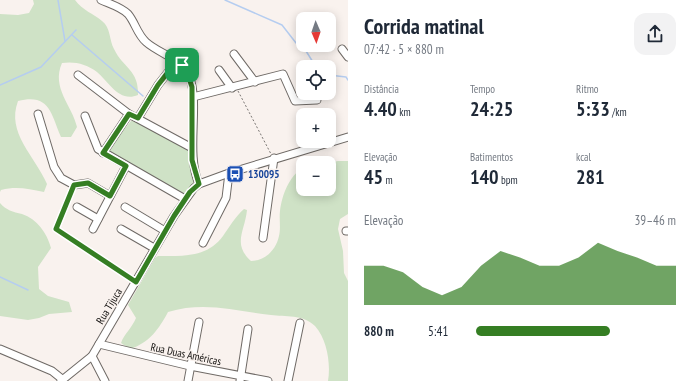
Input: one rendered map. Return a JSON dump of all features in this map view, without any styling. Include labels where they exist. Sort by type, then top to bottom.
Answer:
[{"type":"street","points":[[101,0],[128,14],[136,29],[145,41],[156,50],[186,69],[189,74],[193,97],[192,160],[199,184]]},
{"type":"street","points":[[342,49],[348,57]]},
{"type":"street","points":[[234,54],[255,82]]},
{"type":"street","points":[[138,118],[158,85],[176,62]]},
{"type":"street","points":[[219,70],[234,87]]},
{"type":"street","points":[[78,75],[129,114],[192,148]]},
{"type":"street","points":[[193,97],[281,75],[285,77],[295,101],[317,100]]},
{"type":"street","points":[[38,114],[57,173],[64,181],[74,185],[88,183],[110,196]]},
{"type":"street","points":[[103,153],[129,114]]},
{"type":"street","points":[[85,116],[95,145],[103,153],[185,199]]},
{"type":"street","name":"Rua Tijuca","points":[[62,380],[92,356],[136,282],[154,248],[185,199],[199,184],[274,158],[348,136]]},
{"type":"street","points":[[263,238],[274,158]]},
{"type":"street","points":[[93,229],[126,166]]},
{"type":"street","points":[[203,243],[226,198],[229,173]]},
{"type":"street","points":[[77,207],[98,219]]},
{"type":"street","points":[[125,207],[165,231]]},
{"type":"street","points":[[121,229],[154,248]]},
{"type":"street","points":[[188,381],[199,322]]},
{"type":"street","points":[[288,381],[300,323]]},
{"type":"street","points":[[241,379],[248,329]]},
{"type":"street","name":"Rua Duas Américas","points":[[100,344],[241,379],[268,381]]},
{"type":"street","points":[[0,349],[52,371],[62,380]]},
{"type":"street","points":[[92,356],[105,381]]},
{"type":"path","points":[[234,87],[274,158]]},
{"type":"path","points":[[74,185],[56,229],[136,282]]},
{"type":"green space","points":[[33,0],[75,0],[81,7],[99,18],[107,27],[112,46],[133,74],[138,87],[138,95],[131,97],[120,94],[97,72],[85,65],[67,62],[62,63],[59,72],[59,80],[77,127],[71,137],[61,137],[48,107],[37,100],[29,99],[18,101],[15,113],[19,134],[47,184],[44,192],[17,188],[1,190],[0,192],[0,14],[18,15],[29,13],[34,4]]},
{"type":"green space","points":[[134,120],[189,150],[195,181],[185,193],[182,193],[108,152],[109,148],[131,121]]},
{"type":"green space","points":[[336,161],[348,161],[348,214],[340,219],[338,229],[343,251],[344,273],[348,281],[348,381],[328,381],[329,367],[323,338],[315,326],[310,322],[294,317],[220,308],[194,307],[168,312],[153,335],[137,346],[130,349],[121,343],[136,318],[128,305],[155,258],[158,256],[176,256],[202,252],[217,243],[235,218],[244,209],[247,210],[241,237],[242,249],[251,261],[265,257],[273,250],[278,241],[280,233],[280,211],[282,199],[290,181],[296,174],[296,196],[336,196]]},
{"type":"green space","points":[[0,203],[10,210],[27,216],[41,227],[51,248],[38,267],[39,289],[48,296],[69,302],[72,312],[49,314],[28,320],[0,316]]},
{"type":"waterway","points":[[58,0],[65,41]]},
{"type":"waterway","points":[[225,0],[282,25],[296,43],[306,51],[312,60]]},
{"type":"waterway","points":[[0,85],[41,67],[76,30]]},
{"type":"waterway","points":[[72,35],[143,96]]},
{"type":"waterway","points":[[336,76],[346,77],[348,80]]},
{"type":"waterway","points":[[0,277],[28,290]]},
{"type":"place","name":"130095","points":[[235,174]]},
{"type":"route","points":[[176,62],[182,65],[189,74],[192,87],[192,160],[199,184],[190,192],[174,216],[154,248],[136,282],[56,229],[74,185],[83,182],[88,183],[110,196],[126,166],[103,153],[129,114],[138,118],[158,85],[176,62]]}]
